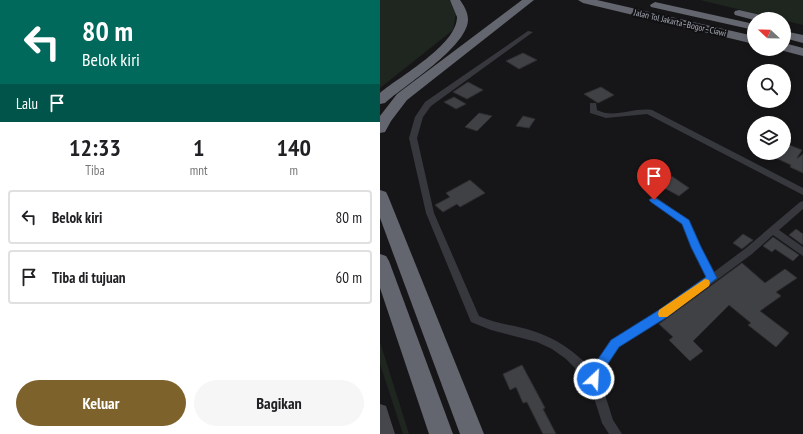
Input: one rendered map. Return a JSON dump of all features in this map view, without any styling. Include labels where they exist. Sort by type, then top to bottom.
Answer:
[{"type":"highway","points":[[441,52],[462,23],[462,12],[455,0]]},
{"type":"highway","points":[[380,100],[441,52],[513,0]]},
{"type":"highway","name":"Jalan Tol Jakarta–Bogor–Ciawi","points":[[583,0],[747,38]]},
{"type":"highway","points":[[677,0],[747,15]]},
{"type":"highway","points":[[380,129],[384,120],[402,98],[528,1]]},
{"type":"highway","name":"Jalan Tol Jakarta–Bogor–Ciawi","points":[[641,2],[747,26]]},
{"type":"highway","points":[[791,24],[803,27]]},
{"type":"highway","points":[[791,36],[803,39]]},
{"type":"highway","points":[[791,49],[803,52]]},
{"type":"highway","points":[[380,196],[472,434]]},
{"type":"highway","points":[[380,261],[441,434]]},
{"type":"main road","points":[[380,412],[386,434]]},
{"type":"street","points":[[530,32],[428,104],[419,117],[413,138],[430,213],[474,319],[486,326],[540,338],[576,360],[594,379],[608,423],[616,434]]},
{"type":"street","points":[[593,105],[593,111],[604,116],[640,111],[649,112],[803,192]]},
{"type":"street","points":[[654,200],[686,222],[696,247],[712,278]]},
{"type":"street","points":[[594,379],[598,369],[615,344],[663,314],[749,251],[803,204]]},
{"type":"street","points":[[774,230],[803,252]]},
{"type":"shaded area","points":[[380,0],[449,0],[457,8],[453,30],[380,88]]},
{"type":"shaded area","points":[[700,0],[803,0],[803,25],[791,22],[791,12],[749,12]]},
{"type":"shaded area","points":[[380,342],[409,434],[403,434],[380,364]]},
{"type":"building","points":[[523,53],[537,60],[519,69],[506,61]]},
{"type":"building","points":[[468,82],[483,90],[467,99],[453,92]]},
{"type":"building","points":[[601,87],[614,95],[598,103],[584,94]]},
{"type":"building","points":[[454,97],[466,104],[456,109],[444,102]]},
{"type":"building","points":[[479,113],[492,116],[477,131],[465,127]]},
{"type":"building","points":[[523,116],[535,119],[529,128],[516,126]]},
{"type":"building","points":[[791,146],[802,150],[797,158],[803,154],[803,173],[790,167],[791,165],[780,160],[791,160]]},
{"type":"building","points":[[670,175],[689,188],[679,196],[657,184]]},
{"type":"building","points":[[470,180],[485,193],[460,207],[457,204],[443,212],[435,205],[450,197],[446,193]]},
{"type":"building","points":[[796,229],[803,234],[803,245],[789,235]]},
{"type":"building","points":[[743,234],[753,240],[742,249],[733,243]]},
{"type":"building","points":[[773,237],[799,255],[793,261],[775,249],[772,252],[763,246]]},
{"type":"building","points":[[742,263],[765,283],[785,269],[797,278],[776,292],[781,296],[760,311],[789,333],[776,347],[748,325],[751,323],[729,305],[693,341],[703,351],[690,361],[669,340],[673,337],[659,324]]},
{"type":"building","points":[[522,365],[545,408],[543,409],[556,434],[543,434],[527,402],[523,403],[516,387],[510,390],[503,374]]},
{"type":"slow traffic","points":[[663,314],[705,283]]},
{"type":"route","points":[[594,379],[598,369],[615,344],[663,314],[712,278],[704,265],[686,222],[654,200]]}]
